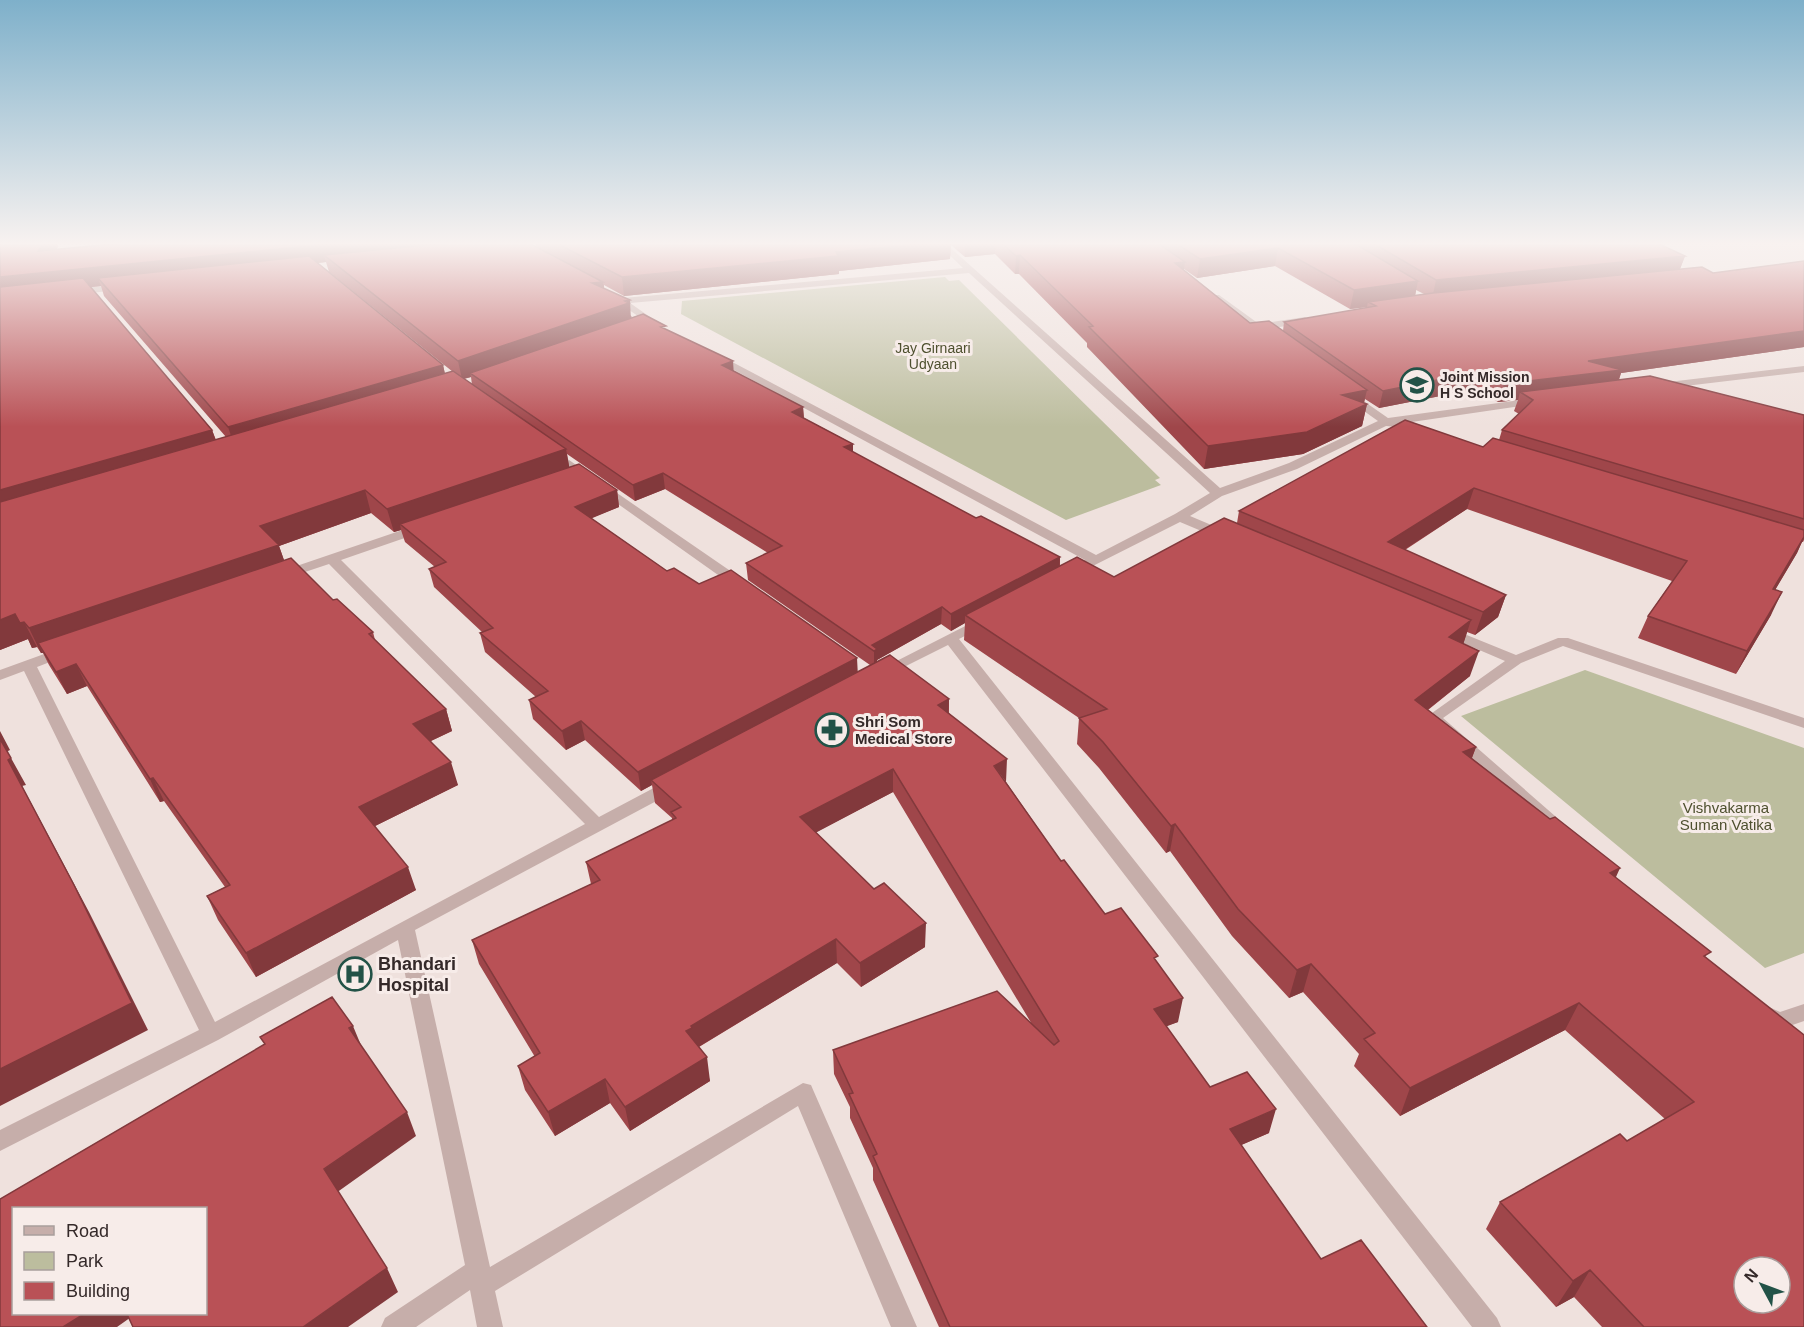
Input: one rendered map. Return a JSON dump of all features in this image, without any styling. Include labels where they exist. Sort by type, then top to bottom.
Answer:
[{"type":"street","points":[[625,304],[642,323],[668,332]]},
{"type":"street","points":[[1007,304],[1218,493]]},
{"type":"street","points":[[1225,304],[1275,340]]},
{"type":"street","points":[[1257,327],[1314,319]]},
{"type":"street","points":[[699,349],[1095,560]]},
{"type":"street","points":[[1686,394],[1654,387],[1804,369]]},
{"type":"street","points":[[1340,388],[1386,422],[1420,432]]},
{"type":"street","points":[[1054,582],[1180,517],[1218,493],[1293,466],[1386,422],[1546,400]]},
{"type":"street","points":[[544,447],[747,589]]},
{"type":"street","points":[[560,481],[582,474]]},
{"type":"street","points":[[1180,517],[1234,540]]},
{"type":"street","points":[[275,578],[429,525]]},
{"type":"street","points":[[331,558],[597,825]]},
{"type":"street","points":[[873,677],[992,616]]},
{"type":"street","points":[[1429,623],[1516,660]]},
{"type":"street","points":[[951,639],[1488,1327]]},
{"type":"street","points":[[1566,835],[1433,718],[1516,660],[1563,641],[1804,723]]},
{"type":"street","points":[[0,675],[73,649]]},
{"type":"street","points":[[28,664],[211,1034]]},
{"type":"street","points":[[0,1141],[211,1034],[405,927],[689,776]]},
{"type":"street","points":[[405,927],[490,1327]]},
{"type":"street","points":[[1760,1006],[1778,1022],[1804,1012]]},
{"type":"street","points":[[394,1327],[803,1092],[904,1327]]},
{"type":"green space","name":"Jay Girnaari Udyaan","points":[[682,304],[983,304],[1160,478],[1155,480],[1161,485],[1066,520],[681,314]]},
{"type":"green space","name":"Vishvakarma Suman Vatika","points":[[1585,670],[1804,748],[1804,953],[1765,968],[1461,716]]},
{"type":"building","points":[[0,304],[105,304],[212,430],[0,490]]},
{"type":"building","points":[[121,304],[368,304],[443,365],[228,427]]},
{"type":"building","points":[[386,304],[626,304],[458,361]]},
{"type":"building","points":[[1070,304],[1226,304],[1250,323],[1269,321],[1367,390],[1342,395],[1367,404],[1307,432],[1208,446],[1089,327],[1093,326]]},
{"type":"building","points":[[1372,304],[1804,304],[1804,331],[1588,361],[1622,370],[1504,384],[1481,371],[1383,391],[1284,322],[1376,306]]},
{"type":"building","points":[[643,314],[666,326],[661,327],[733,361],[722,365],[803,407],[792,412],[853,444],[844,447],[976,518],[981,516],[1060,557],[951,614],[942,607],[872,645],[877,649],[874,651],[746,563],[782,546],[663,473],[633,485],[470,373]]},
{"type":"building","points":[[453,371],[566,449],[387,509],[365,490],[260,526],[279,545],[29,628],[24,622],[20,623],[15,614],[0,620],[0,502]]},
{"type":"building","points":[[1650,376],[1804,415],[1804,519],[1502,430],[1533,400],[1520,392]]},
{"type":"building","points":[[1405,420],[1483,447],[1493,438],[1804,530],[1804,537],[1773,589],[1782,592],[1747,651],[1648,616],[1687,561],[1474,488],[1388,542],[1506,595],[1483,612],[1239,511]]},
{"type":"building","points":[[579,464],[617,490],[575,507],[667,571],[674,568],[699,584],[731,570],[857,658],[638,772],[581,721],[562,731],[529,700],[548,691],[480,633],[493,628],[429,569],[446,562],[400,524]]},
{"type":"building","points":[[1224,518],[1471,620],[1449,637],[1479,651],[1415,700],[1476,747],[1463,752],[1550,819],[1555,817],[1620,868],[1610,873],[1711,952],[1704,956],[1804,1035],[1804,1327],[1644,1327],[1590,1270],[1573,1281],[1500,1202],[1620,1134],[1627,1141],[1694,1102],[1579,1003],[1410,1088],[1364,1039],[1375,1033],[1311,964],[1297,970],[1238,909],[1175,824],[1171,826],[1103,742],[1079,718],[1107,709],[965,615],[1077,557],[1114,577]]},
{"type":"building","points":[[291,558],[333,600],[337,599],[373,632],[369,634],[446,709],[413,724],[451,762],[359,807],[408,867],[246,953],[207,896],[230,885],[153,778],[150,779],[76,664],[56,672],[38,643]]},
{"type":"building","points":[[890,655],[949,699],[938,705],[1007,759],[994,766],[1061,861],[1064,860],[1105,914],[1121,908],[1158,956],[1154,958],[1183,998],[1154,1009],[1210,1087],[1247,1072],[1276,1109],[1230,1129],[1321,1259],[1361,1240],[1427,1327],[950,1327],[873,1156],[877,1154],[849,1094],[853,1093],[833,1050],[997,991],[1054,1045],[1059,1041],[893,769],[800,817],[874,889],[884,883],[926,923],[860,963],[836,939],[691,1026],[692,1028],[686,1031],[707,1057],[625,1107],[605,1079],[548,1112],[518,1066],[540,1053],[472,940],[600,880],[586,862],[676,818],[671,812],[681,807],[651,780]]},
{"type":"building","points":[[0,739],[11,758],[8,760],[74,885],[132,1003],[0,1069]]},
{"type":"building","points":[[332,997],[353,1026],[349,1028],[407,1112],[324,1169],[387,1268],[303,1327],[133,1327],[127,1315],[207,1315],[207,1207],[12,1207],[12,1315],[82,1315],[63,1327],[0,1327],[0,1199],[265,1044],[260,1037]]},
{"type":"place","name":"Joint Mission H S School","points":[[1417,385]]},
{"type":"place","name":"Shri Som Medical Store","points":[[832,730]]},
{"type":"place","name":"Bhandari Hospital","points":[[355,974]]}]
